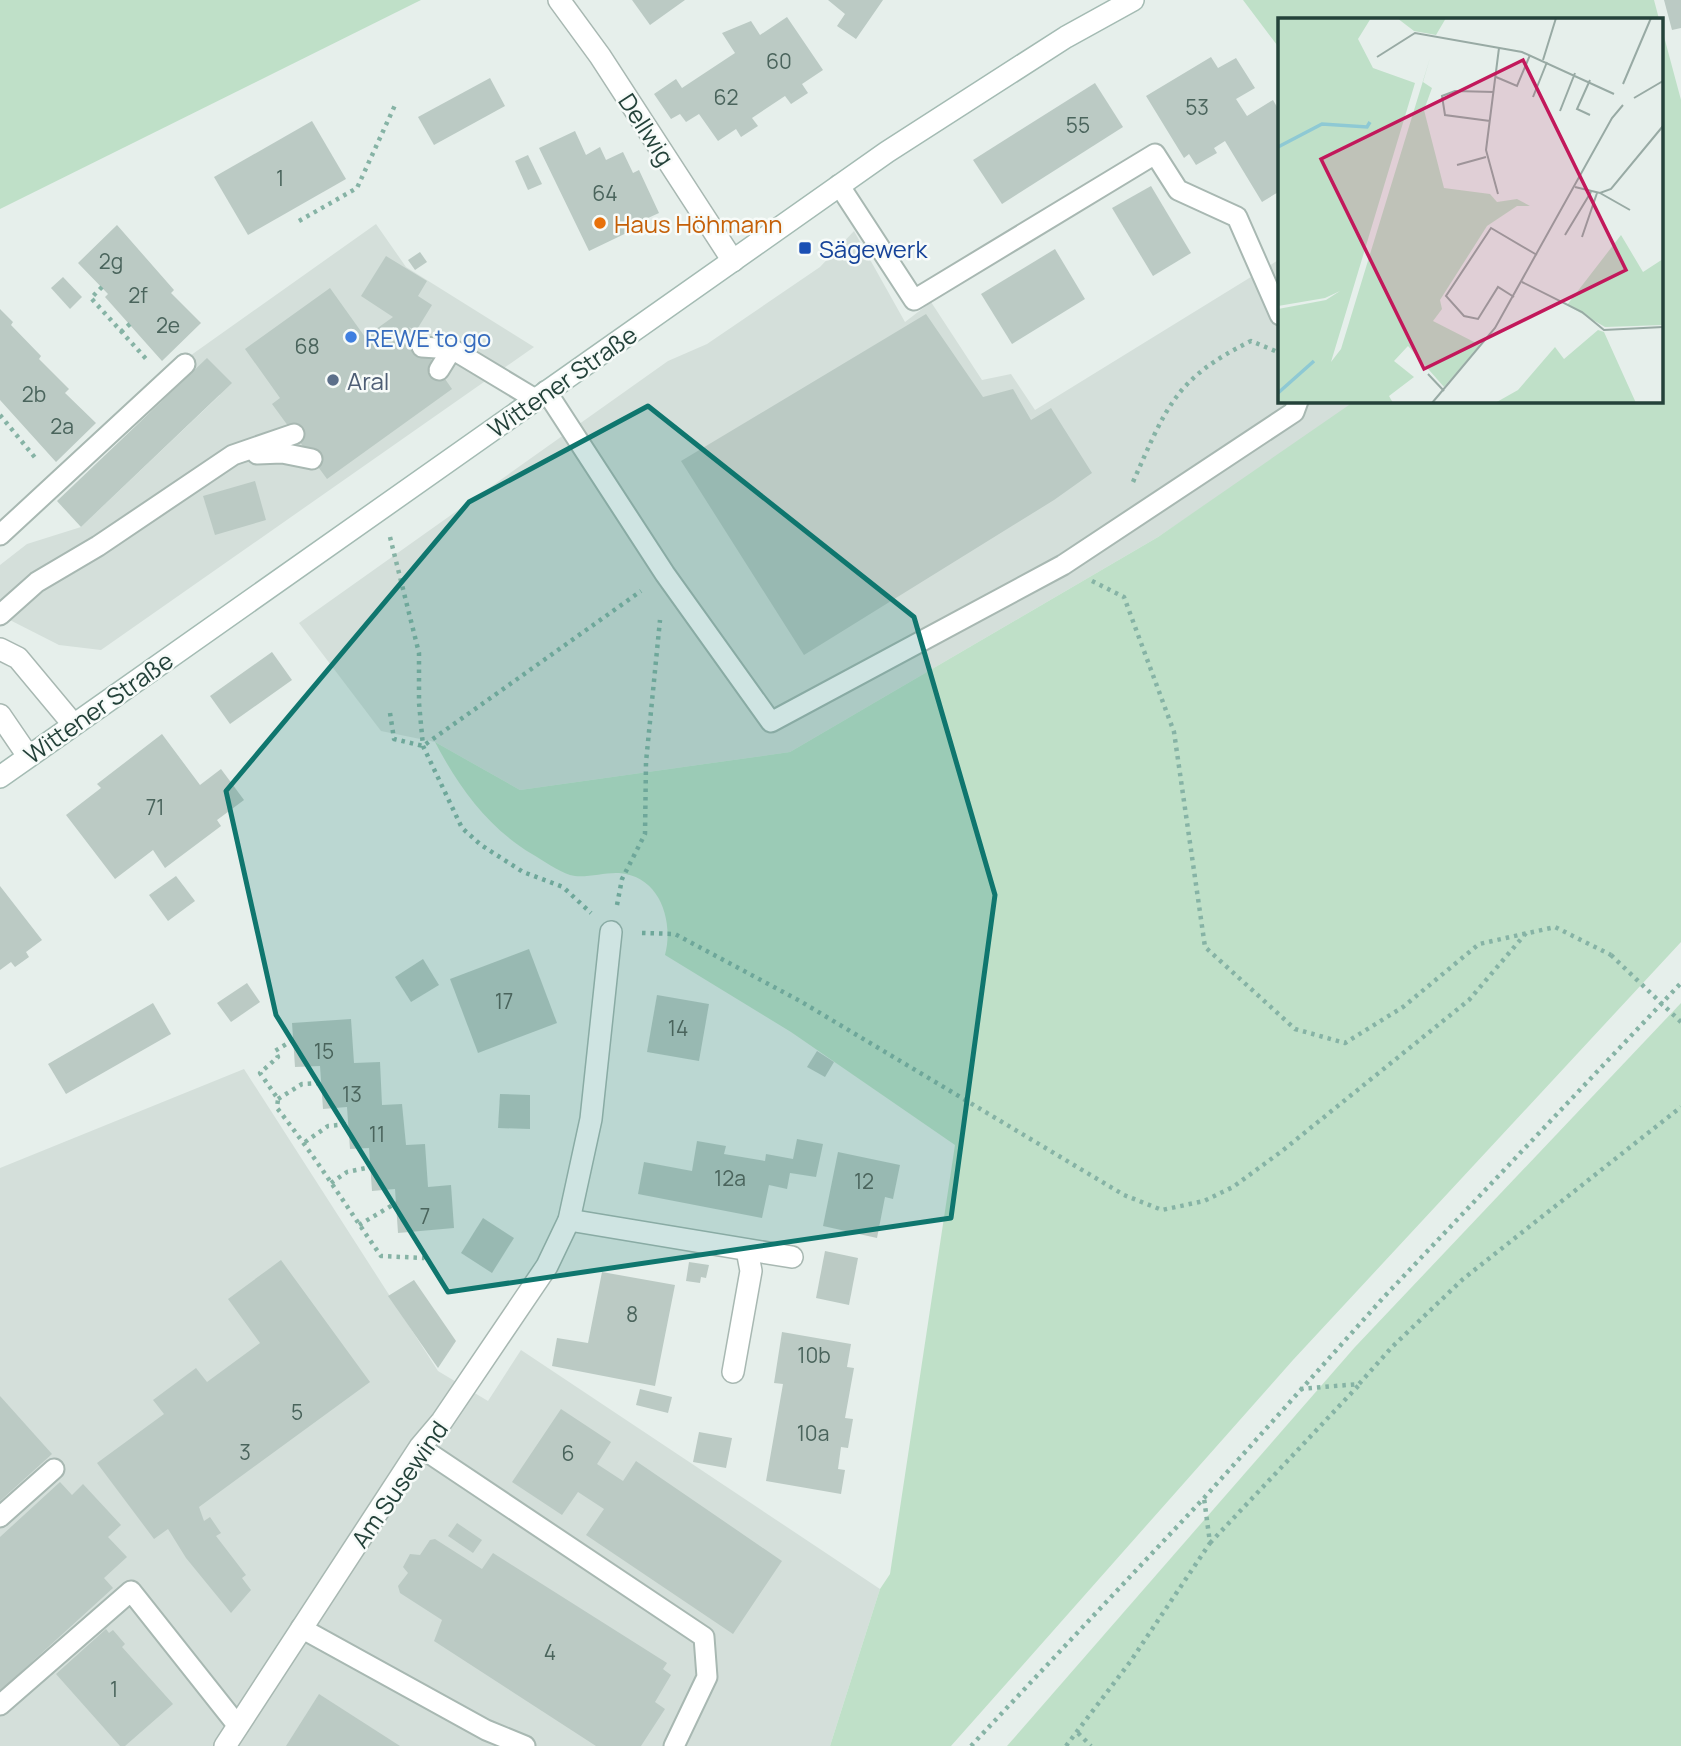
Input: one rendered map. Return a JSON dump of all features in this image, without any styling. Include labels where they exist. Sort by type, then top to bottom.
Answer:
[{"type":"street","name":"Dellwig","points":[[559,0],[600,55],[733,261]]},
{"type":"street","name":"Wittener Straße","points":[[0,776],[839,185],[1066,37],[1133,0]]},
{"type":"street","points":[[0,649],[18,658],[73,724]]},
{"type":"street","points":[[0,715],[28,756]]},
{"type":"street","name":"Am Susewind","points":[[225,1746],[420,1447],[442,1421],[540,1276],[569,1220],[591,1119],[611,932]]},
{"type":"street","points":[[569,1220],[792,1257]]},
{"type":"street","points":[[733,1372],[751,1271],[747,1250]]},
{"type":"lane","points":[[839,185],[914,300],[1155,154],[1178,190],[1237,217],[1278,310]]},
{"type":"lane","points":[[422,347],[452,349],[540,395],[771,722],[1063,565],[1294,412],[1298,402]]},
{"type":"lane","points":[[439,370],[452,349]]},
{"type":"lane","points":[[0,535],[185,364]]},
{"type":"lane","points":[[0,615],[37,582],[98,546],[233,455],[294,434]]},
{"type":"lane","points":[[233,455],[282,453],[312,459]]},
{"type":"lane","points":[[420,1447],[704,1637],[708,1677],[674,1746]]},
{"type":"lane","points":[[0,1517],[54,1469]]},
{"type":"lane","points":[[0,1705],[131,1591],[238,1726]]},
{"type":"lane","points":[[301,1628],[486,1730],[524,1746]]},
{"type":"path","points":[[299,221],[357,188],[396,103]]},
{"type":"path","points":[[102,287],[91,298],[167,381]]},
{"type":"path","points":[[121,332],[131,323]]},
{"type":"path","points":[[1131,487],[1163,415],[1186,383],[1219,357],[1251,341],[1278,352]]},
{"type":"path","points":[[0,415],[56,483]]},
{"type":"path","points":[[382,508],[419,653],[419,703],[423,746],[462,828],[481,845],[523,872],[563,887],[611,932],[675,934],[800,1001],[1112,1189],[1162,1210],[1204,1201],[1282,1151],[1469,1000],[1527,932]]},
{"type":"path","points":[[1063,565],[1124,597],[1174,732],[1205,947],[1295,1029],[1345,1043],[1403,1007],[1479,944],[1555,927],[1611,955],[1681,1022]]},
{"type":"path","points":[[390,713],[394,739],[423,746],[665,574]]},
{"type":"path","points":[[611,932],[622,879],[645,834],[646,762],[665,574]]},
{"type":"path","points":[[971,1746],[1204,1498],[1299,1389],[1681,984]]},
{"type":"path","points":[[293,1040],[275,1051],[278,1057],[260,1073],[278,1100],[277,1108],[305,1143],[381,1256],[424,1258],[427,1262]]},
{"type":"path","points":[[278,1100],[302,1084],[321,1083]]},
{"type":"path","points":[[1066,1746],[1078,1733],[1210,1544],[1392,1347],[1463,1279],[1681,1107]]},
{"type":"path","points":[[305,1143],[328,1126],[348,1124]]},
{"type":"path","points":[[331,1183],[348,1172],[370,1167]]},
{"type":"path","points":[[359,1225],[396,1203]]},
{"type":"path","points":[[1299,1389],[1359,1384]]},
{"type":"path","points":[[1204,1498],[1210,1544]]},
{"type":"path","points":[[1078,1733],[1091,1746]]},
{"type":"highlighted area","points":[[648,406],[914,617],[995,895],[951,1218],[448,1292],[276,1015],[226,791],[469,502]]},
{"type":"shaded area","points":[[376,224],[406,267],[534,347],[101,650],[59,645],[0,615],[0,565],[27,544],[81,527],[220,395],[187,358]]},
{"type":"shaded area","points":[[854,231],[905,322],[931,302],[982,380],[1011,374],[1035,410],[1278,260],[1278,402],[1352,402],[1351,407],[1158,537],[790,752],[520,790],[435,742],[381,731],[299,623],[668,361],[707,344],[820,267]]},
{"type":"shaded area","points":[[244,1069],[438,1371],[488,1401],[521,1350],[880,1589],[830,1746],[0,1746],[0,1168]]},
{"type":"green space","points":[[0,0],[421,0],[0,209]]},
{"type":"green space","points":[[1243,0],[1654,0],[1659,18],[1278,18],[1278,46]]},
{"type":"green space","points":[[1664,36],[1681,100],[1681,942],[1293,1360],[951,1746],[830,1746],[880,1589],[890,1574],[955,1145],[791,1032],[665,955],[665,915],[661,902],[645,882],[619,873],[570,875],[516,844],[488,819],[464,790],[435,742],[520,790],[790,752],[1158,537],[1350,402],[1664,402]]},
{"type":"green space","points":[[1681,1003],[1681,1746],[1007,1746],[1355,1347]]},
{"type":"building","points":[[632,0],[685,0],[650,25]]},
{"type":"building","points":[[828,0],[883,0],[856,39],[837,26],[845,14]]},
{"type":"building","points":[[1664,0],[1681,0],[1681,28],[1672,30]]},
{"type":"building","points":[[787,17],[823,70],[802,84],[808,93],[791,104],[785,96],[752,118],[758,126],[741,137],[736,129],[718,141],[699,114],[686,122],[680,114],[671,119],[654,94],[676,79],[682,88],[735,53],[722,33],[751,21],[760,35]]},
{"type":"building","points":[[1211,57],[1218,68],[1236,58],[1255,88],[1236,99],[1247,116],[1273,100],[1278,109],[1278,192],[1262,202],[1225,141],[1214,148],[1217,153],[1196,165],[1189,154],[1184,158],[1146,96]]},
{"type":"building","points":[[490,78],[505,106],[434,145],[418,117]]},
{"type":"building","points":[[1095,83],[1123,127],[1002,204],[973,160]]},
{"type":"building","points":[[312,121],[346,179],[248,235],[214,177]]},
{"type":"building","points":[[575,131],[586,155],[600,147],[606,160],[623,152],[633,173],[639,170],[659,213],[637,223],[639,227],[589,251],[539,148]]},
{"type":"building","points":[[528,155],[542,184],[528,190],[515,161]]},
{"type":"building","points":[[1151,186],[1191,253],[1153,276],[1112,208]]},
{"type":"building","points":[[117,225],[174,290],[171,293],[201,323],[162,361],[105,297],[108,294],[78,263]]},
{"type":"building","points":[[1055,249],[1085,299],[1012,344],[981,294]]},
{"type":"building","points":[[420,252],[427,262],[415,270],[408,260]]},
{"type":"building","points":[[386,256],[427,281],[418,296],[432,305],[416,331],[409,327],[452,389],[327,479],[272,404],[280,398],[245,349],[330,288],[365,337],[393,317],[361,296]]},
{"type":"building","points":[[63,277],[82,297],[70,309],[51,288]]},
{"type":"building","points":[[0,309],[13,322],[11,325],[41,356],[39,359],[69,389],[65,393],[96,423],[56,462],[0,400]]},
{"type":"building","points":[[926,314],[983,397],[1013,389],[1031,420],[1051,408],[1092,473],[1054,500],[804,655],[681,461]]},
{"type":"building","points":[[207,358],[232,383],[81,527],[57,501]]},
{"type":"building","points":[[255,481],[266,520],[215,535],[203,496]]},
{"type":"building","points":[[272,652],[292,680],[230,724],[210,696]]},
{"type":"building","points":[[162,734],[200,785],[221,769],[244,800],[217,820],[221,826],[165,868],[153,850],[115,879],[66,815],[101,788],[97,784]]},
{"type":"building","points":[[176,876],[195,901],[168,921],[149,895]]},
{"type":"building","points":[[0,886],[42,940],[26,952],[29,957],[15,967],[11,962],[0,970]]},
{"type":"building","points":[[529,949],[557,1023],[478,1053],[450,979]]},
{"type":"building","points":[[423,959],[439,985],[411,1002],[395,977]]},
{"type":"building","points":[[247,983],[260,1002],[231,1022],[217,1003]]},
{"type":"building","points":[[657,995],[709,1004],[699,1061],[647,1052]]},
{"type":"building","points":[[153,1003],[171,1034],[66,1094],[48,1064]]},
{"type":"building","points":[[351,1019],[354,1063],[380,1062],[382,1105],[402,1104],[406,1145],[425,1144],[428,1187],[451,1185],[454,1228],[398,1233],[395,1189],[372,1191],[369,1148],[350,1149],[347,1107],[323,1109],[320,1066],[295,1067],[292,1023]]},
{"type":"building","points":[[817,1051],[834,1062],[825,1077],[807,1067]]},
{"type":"building","points":[[500,1094],[530,1095],[530,1129],[498,1128]]},
{"type":"building","points":[[797,1139],[823,1144],[816,1177],[790,1173],[787,1189],[769,1185],[762,1218],[638,1194],[644,1162],[692,1171],[697,1141],[726,1146],[724,1154],[765,1161],[766,1154],[793,1159]]},
{"type":"building","points":[[838,1152],[900,1165],[893,1199],[885,1197],[877,1238],[823,1226]]},
{"type":"building","points":[[483,1218],[514,1238],[492,1273],[461,1253]]},
{"type":"building","points":[[825,1251],[858,1258],[849,1305],[816,1298]]},
{"type":"building","points":[[281,1260],[370,1382],[199,1507],[204,1521],[210,1517],[221,1533],[216,1536],[246,1575],[242,1578],[251,1590],[231,1613],[186,1558],[168,1529],[154,1539],[97,1463],[164,1414],[153,1400],[196,1368],[207,1382],[260,1343],[228,1299]]},
{"type":"building","points":[[689,1262],[709,1265],[706,1278],[701,1277],[700,1283],[686,1281]]},
{"type":"building","points":[[602,1272],[675,1285],[655,1386],[552,1366],[557,1338],[588,1343]]},
{"type":"building","points":[[414,1280],[456,1341],[438,1368],[388,1296]]},
{"type":"building","points":[[782,1332],[851,1344],[847,1367],[854,1368],[845,1418],[853,1419],[848,1448],[841,1447],[838,1469],[845,1470],[841,1494],[766,1481],[783,1384],[774,1383]]},
{"type":"building","points":[[640,1389],[672,1397],[668,1413],[636,1405]]},
{"type":"building","points":[[0,1396],[52,1454],[0,1501]]},
{"type":"building","points":[[561,1409],[611,1442],[597,1464],[623,1481],[636,1461],[782,1561],[733,1634],[586,1535],[604,1509],[578,1492],[562,1515],[512,1482]]},
{"type":"building","points":[[699,1432],[732,1438],[726,1468],[693,1462]]},
{"type":"building","points":[[60,1482],[72,1495],[83,1484],[121,1525],[108,1537],[127,1557],[104,1578],[113,1588],[0,1691],[0,1537]]},
{"type":"building","points":[[457,1523],[482,1540],[473,1553],[448,1536]]},
{"type":"building","points":[[435,1539],[482,1569],[493,1553],[667,1663],[663,1669],[671,1675],[655,1702],[665,1709],[641,1746],[596,1746],[434,1641],[442,1620],[400,1593],[398,1586],[408,1573],[403,1567],[410,1554],[420,1555],[430,1540]]},
{"type":"building","points":[[106,1629],[109,1633],[113,1630],[125,1644],[122,1647],[173,1704],[125,1746],[120,1746],[56,1674]]},
{"type":"building","points":[[319,1694],[400,1746],[286,1746]]},
{"type":"place","name":"Haus Höhmann","points":[[600,223]]},
{"type":"place","name":"Sägewerk","points":[[805,248]]},
{"type":"place","name":"REWE to go","points":[[351,337]]},
{"type":"place","name":"Aral","points":[[333,380]]}]
